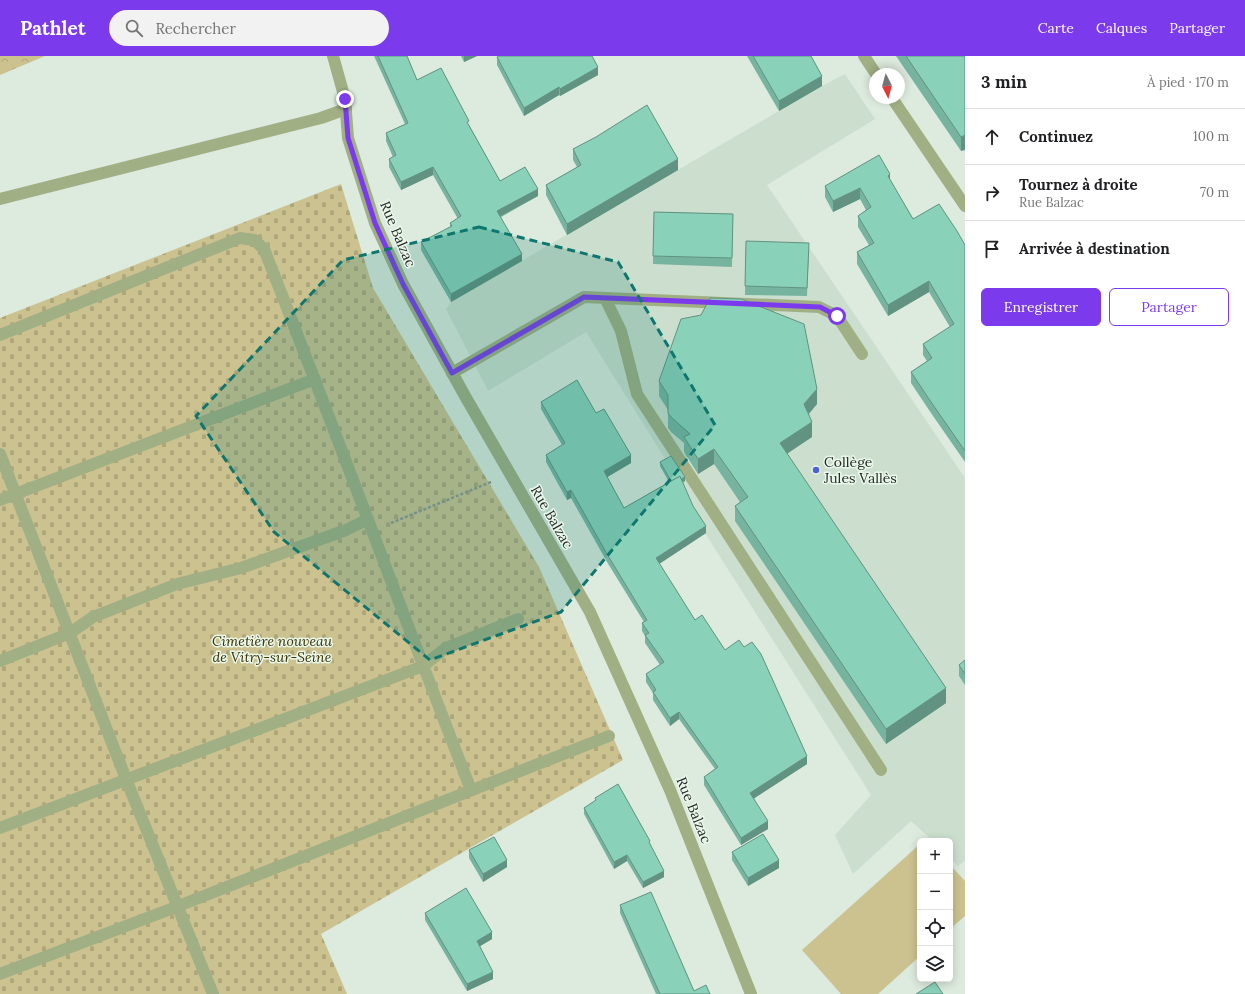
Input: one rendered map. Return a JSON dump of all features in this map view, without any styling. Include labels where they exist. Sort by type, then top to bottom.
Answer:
[{"type":"street","name":"Rue Balzac","points":[[333,56],[345,99],[348,138],[375,223],[403,284],[452,373],[590,612],[670,790],[751,994]]},
{"type":"street","points":[[864,56],[872,68]]},
{"type":"street","points":[[896,104],[965,206]]},
{"type":"street","points":[[0,199],[321,118],[346,108]]},
{"type":"street","points":[[0,335],[240,238],[254,240],[264,249],[471,790]]},
{"type":"street","points":[[452,373],[584,297],[820,307],[837,316],[862,354]]},
{"type":"street","points":[[604,298],[621,331],[637,394],[881,770]]},
{"type":"street","points":[[0,500],[315,379]]},
{"type":"street","points":[[0,454],[176,907],[212,994]]},
{"type":"street","points":[[0,661],[70,633],[93,617],[177,584],[241,568],[346,530],[368,519]]},
{"type":"street","points":[[0,828],[423,666],[446,648],[518,619]]},
{"type":"street","points":[[0,974],[176,907],[610,736]]},
{"type":"path","points":[[372,530],[491,482]]},
{"type":"highlighted area","points":[[479,227],[618,262],[715,425],[561,612],[430,660],[274,532],[196,416],[343,260]]},
{"type":"shaded area","name":"Collège Jules Vallès","points":[[845,74],[875,119],[767,185],[965,478],[965,861],[958,866],[953,861],[953,838],[930,838],[911,821],[853,874],[835,835],[871,795],[698,522],[667,462],[586,332],[488,391],[446,309],[451,302]]},
{"type":"green space","points":[[0,56],[45,56],[0,75]]},
{"type":"green space","name":"Cimetière nouveau de Vitry-sur-Seine","points":[[341,184],[373,288],[539,567],[623,760],[321,934],[347,994],[0,994],[0,318]]},
{"type":"green space","points":[[917,847],[917,959],[878,994],[841,994],[802,950]]},
{"type":"green space","points":[[953,868],[965,881],[965,916],[953,926]]},
{"type":"building","points":[[378,56],[407,56],[417,80],[441,68],[469,121],[467,122],[500,181],[525,167],[538,189],[497,211],[522,254],[451,294],[421,242],[452,226],[450,223],[461,216],[433,167],[401,182],[389,159],[396,155],[386,133],[408,123]]},
{"type":"building","points":[[592,56],[598,67],[560,89],[559,87],[524,108],[497,57]]},
{"type":"building","points":[[753,56],[811,56],[822,76],[779,101]]},
{"type":"building","points":[[906,56],[965,56],[965,135],[961,137]]},
{"type":"building","points":[[647,105],[678,159],[567,224],[546,185],[581,165],[573,149],[596,137]]},
{"type":"building","points":[[879,155],[890,174],[888,176],[913,219],[939,204],[965,245],[965,451],[911,372],[932,358],[923,344],[954,324],[929,281],[888,305],[857,252],[874,243],[858,216],[871,207],[860,188],[833,201],[825,186]]},
{"type":"building","points":[[654,212],[733,214],[732,258],[653,256]]},
{"type":"building","points":[[746,241],[809,243],[807,288],[745,286]]},
{"type":"building","points":[[710,298],[741,299],[804,324],[817,389],[804,404],[812,422],[780,443],[946,688],[886,729],[735,506],[748,497],[714,449],[698,459],[684,437],[690,434],[668,413],[668,395],[659,381],[681,319],[701,315]]},
{"type":"building","points":[[577,380],[596,413],[604,409],[631,455],[604,471],[624,508],[680,476],[693,506],[706,526],[656,558],[695,620],[702,615],[725,650],[739,640],[744,647],[752,642],[761,654],[807,756],[750,793],[768,821],[741,838],[704,777],[718,767],[679,712],[670,718],[653,692],[656,690],[646,674],[664,662],[645,635],[649,633],[642,623],[647,620],[607,554],[571,490],[567,492],[546,455],[565,443],[541,402]]},
{"type":"building","points":[[671,456],[685,477],[681,479],[680,476],[671,481],[660,462]]},
{"type":"building","points":[[965,660],[965,674],[959,665]]},
{"type":"building","points":[[618,784],[650,841],[649,842],[664,871],[643,882],[627,855],[614,862],[584,808],[596,800],[595,798]]},
{"type":"building","points":[[763,834],[779,860],[748,878],[732,852]]},
{"type":"building","points":[[494,837],[507,860],[483,874],[469,850]]},
{"type":"building","points":[[466,888],[492,932],[477,941],[493,972],[467,984],[425,913]]},
{"type":"building","points":[[651,892],[694,991],[706,985],[710,994],[660,994],[620,905]]},
{"type":"building","points":[[935,982],[943,994],[916,994]]},
{"type":"place","name":"Collège Jules Vallès","points":[[816,470]]},
{"type":"route","points":[[345,99],[348,138],[375,223],[403,284],[452,373],[584,297],[820,307],[837,316]]}]
